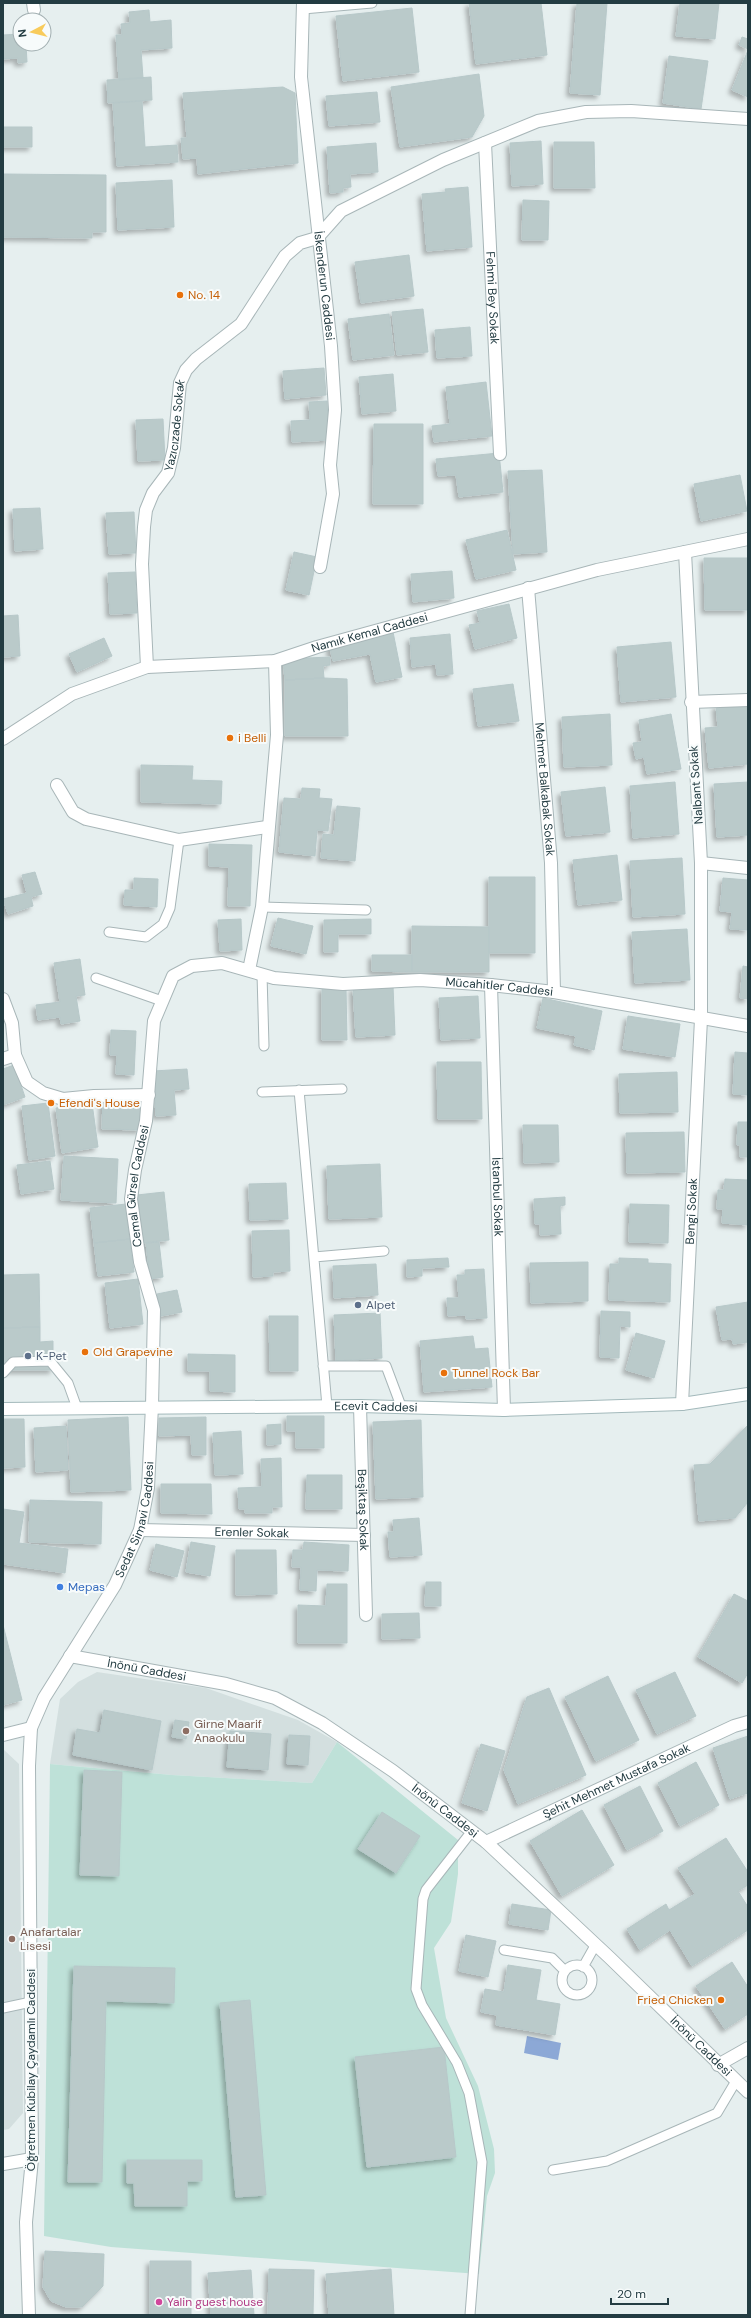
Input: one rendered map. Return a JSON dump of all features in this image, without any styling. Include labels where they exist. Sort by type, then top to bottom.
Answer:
[{"type":"street","name":"İskenderun Caddesi","points":[[303,6],[301,77],[317,238],[331,346],[335,410],[330,465],[334,494],[320,568]]},
{"type":"street","points":[[317,238],[341,211],[444,160],[538,121],[586,112],[631,111],[748,119]]},
{"type":"street","name":"Fehmi Bey Sokak","points":[[484,143],[500,454]]},
{"type":"street","name":"Yazıcızade Sokak","points":[[147,667],[142,564],[144,527],[146,510],[153,493],[168,473],[179,413],[180,383],[186,370],[196,359],[241,324],[285,256],[300,243],[317,238]]},
{"type":"street","name":"Namık Kemal Caddesi","points":[[3,739],[72,694],[147,667],[275,661],[317,647],[597,570],[748,539]]},
{"type":"street","name":"Nalbant Sokak","points":[[684,552],[701,863],[701,1019]]},
{"type":"street","name":"Mehmet Balkabak Sokak","points":[[528,588],[551,863],[554,992]]},
{"type":"street","points":[[249,970],[262,907],[267,827],[277,735],[275,661]]},
{"type":"street","points":[[691,702],[748,700]]},
{"type":"street","points":[[57,785],[73,812],[86,819],[178,840],[267,827]]},
{"type":"street","points":[[701,863],[748,868]]},
{"type":"street","name":"Cemal Gürsel Caddesi","points":[[152,1406],[154,1310],[140,1262],[131,1199],[135,1170],[146,1121],[154,1021],[173,976],[192,966],[222,963],[249,970]]},
{"type":"street","name":"Mücahitler Caddesi","points":[[249,970],[274,978],[343,984],[420,980],[491,985],[554,992],[701,1019],[748,1026]]},
{"type":"street","name":"İstanbul Sokak","points":[[491,985],[504,1410]]},
{"type":"street","points":[[3,999],[12,1023],[15,1055],[28,1082],[43,1093],[64,1099],[94,1096],[149,1095]]},
{"type":"street","name":"Bengi Sokak","points":[[682,1404],[701,1019]]},
{"type":"street","points":[[3,1059],[15,1055]]},
{"type":"street","name":"Ecevit Caddesi","points":[[3,1409],[152,1406],[401,1406],[504,1410],[682,1404],[748,1394]]},
{"type":"street","name":"Sedat Simavi Caddesi","points":[[31,1728],[44,1698],[115,1585],[140,1530],[148,1488],[152,1406]]},
{"type":"street","name":"Beşiktaş Sokak","points":[[360,1406],[366,1614]]},
{"type":"street","name":"Erenler Sokak","points":[[140,1530],[364,1535]]},
{"type":"street","name":"İnönü Caddesi","points":[[70,1656],[226,1684],[275,1698],[322,1723],[393,1771],[486,1842],[596,1944],[718,2065],[748,2092]]},
{"type":"street","name":"Şehit Mehmet Mustafa Sokak","points":[[486,1842],[734,1726],[748,1722]]},
{"type":"street","points":[[3,1735],[31,1728]]},
{"type":"street","name":"Öğretmen Kubilay Çaydamlı Caddesi","points":[[29,2315],[26,2222],[32,2159],[29,1766],[31,1728]]},
{"type":"street","points":[[718,2065],[748,2048]]},
{"type":"street","points":[[3,2164],[32,2159]]},
{"type":"lane","points":[[303,6],[372,3]]},
{"type":"lane","points":[[109,932],[146,937],[163,924],[170,908],[178,840]]},
{"type":"lane","points":[[262,907],[366,910]]},
{"type":"lane","points":[[262,974],[264,1046]]},
{"type":"lane","points":[[96,978],[162,1001]]},
{"type":"lane","points":[[262,1092],[342,1089]]},
{"type":"lane","points":[[300,1090],[327,1406]]},
{"type":"lane","points":[[314,1257],[384,1251]]},
{"type":"lane","points":[[3,1373],[14,1362],[50,1361],[68,1383],[77,1408]]},
{"type":"lane","points":[[323,1366],[386,1366],[401,1406]]},
{"type":"lane","points":[[470,2315],[482,2162],[469,2093],[457,2063],[422,2005],[416,1989],[423,1899],[426,1890],[472,1831]]},
{"type":"lane","points":[[583,1966],[596,1944]]},
{"type":"lane","points":[[504,1950],[552,1958],[565,1971]]},
{"type":"lane","points":[[577,1965],[583,1966],[589,1970],[592,1983],[584,1994],[571,1994],[566,1990],[563,1984],[565,1971],[577,1965]]},
{"type":"lane","points":[[3,2008],[31,2002]]},
{"type":"lane","points":[[553,2170],[607,2161],[717,2114],[736,2081]]},
{"type":"shaded area","name":"Girne Maarif Anaokulu","points":[[97,1672],[206,1688],[298,1720],[337,1742],[312,1783],[172,1775],[50,1764],[60,1699],[78,1682]]},
{"type":"shaded area","name":"Anafartalar Lisesi","points":[[3,1749],[19,1764],[23,2113],[9,2129],[3,2130]]},
{"type":"green space","points":[[337,1742],[458,1840],[458,1874],[451,1922],[434,1948],[446,2018],[478,2086],[494,2149],[495,2173],[487,2196],[479,2274],[111,2247],[44,2236],[50,1764],[172,1775],[312,1783]]},
{"type":"water","points":[[527,2036],[561,2043],[558,2060],[524,2053]]},
{"type":"building","points":[[469,3],[541,3],[547,55],[476,64]]},
{"type":"building","points":[[577,3],[607,3],[600,95],[570,93]]},
{"type":"building","points":[[680,3],[719,3],[715,39],[676,36]]},
{"type":"building","points":[[412,8],[419,72],[343,81],[336,16]]},
{"type":"building","points":[[149,10],[150,22],[171,20],[172,48],[141,50],[143,78],[119,80],[116,35],[122,35],[121,24],[130,23],[129,12]]},
{"type":"building","points":[[12,34],[12,52],[26,52],[27,62],[18,63],[18,58],[3,59],[3,35]]},
{"type":"building","points":[[742,37],[748,39],[748,49],[739,45]]},
{"type":"building","points":[[748,50],[748,97],[732,90]]},
{"type":"building","points":[[669,56],[708,61],[701,109],[663,103]]},
{"type":"building","points":[[479,74],[484,116],[472,137],[400,147],[391,87]]},
{"type":"building","points":[[151,77],[152,100],[108,103],[107,80]]},
{"type":"building","points":[[283,87],[295,93],[298,163],[198,174],[197,158],[183,159],[181,138],[187,138],[183,93]]},
{"type":"building","points":[[377,92],[380,122],[329,126],[326,96]]},
{"type":"building","points":[[142,101],[145,147],[177,145],[178,162],[117,166],[113,103]]},
{"type":"building","points":[[3,127],[32,127],[32,147],[3,147]]},
{"type":"building","points":[[541,141],[543,184],[512,186],[510,143]]},
{"type":"building","points":[[554,142],[594,142],[595,188],[554,188]]},
{"type":"building","points":[[376,143],[378,172],[350,174],[351,187],[343,188],[343,192],[330,193],[327,147]]},
{"type":"building","points":[[3,174],[106,175],[106,232],[92,232],[92,238],[3,237]]},
{"type":"building","points":[[172,180],[174,227],[118,230],[116,183]]},
{"type":"building","points":[[468,187],[472,247],[427,251],[422,194],[446,192],[445,189]]},
{"type":"building","points":[[523,200],[549,201],[548,240],[522,240]]},
{"type":"building","points":[[409,255],[414,296],[361,303],[355,262]]},
{"type":"building","points":[[423,309],[428,352],[397,355],[392,312]]},
{"type":"building","points":[[389,314],[394,355],[353,360],[348,319]]},
{"type":"building","points":[[470,327],[472,356],[437,358],[435,330]]},
{"type":"building","points":[[324,368],[326,395],[285,399],[283,371]]},
{"type":"building","points":[[393,374],[396,411],[362,414],[359,377]]},
{"type":"building","points":[[486,382],[492,436],[434,442],[432,426],[450,424],[446,387]]},
{"type":"building","points":[[327,401],[329,440],[292,442],[291,421],[310,420],[309,402]]},
{"type":"building","points":[[163,419],[165,460],[138,461],[136,420]]},
{"type":"building","points":[[374,424],[423,424],[423,504],[373,504]]},
{"type":"building","points":[[499,453],[503,492],[459,497],[456,475],[438,476],[436,459]]},
{"type":"building","points":[[542,470],[547,552],[513,554],[508,471]]},
{"type":"building","points":[[740,475],[747,511],[701,521],[694,484]]},
{"type":"building","points":[[40,508],[43,549],[15,551],[13,509]]},
{"type":"building","points":[[134,512],[136,553],[109,554],[106,513]]},
{"type":"building","points":[[507,530],[516,570],[476,579],[466,540]]},
{"type":"building","points":[[294,552],[317,557],[309,595],[286,590]]},
{"type":"building","points":[[704,558],[748,558],[748,610],[705,610]]},
{"type":"building","points":[[452,571],[454,598],[413,602],[411,574]]},
{"type":"building","points":[[135,572],[137,613],[110,614],[108,573]]},
{"type":"building","points":[[509,604],[517,638],[475,649],[469,625],[480,623],[477,611]]},
{"type":"building","points":[[18,615],[20,656],[3,657],[3,616]]},
{"type":"building","points":[[393,632],[402,677],[376,682],[370,654],[333,661],[329,644]]},
{"type":"building","points":[[450,634],[453,674],[437,675],[436,664],[412,667],[410,638]]},
{"type":"building","points":[[104,638],[112,656],[77,672],[69,654]]},
{"type":"building","points":[[671,642],[676,697],[621,702],[617,647]]},
{"type":"building","points":[[330,657],[330,665],[323,666],[324,678],[285,680],[283,659]]},
{"type":"building","points":[[324,678],[347,679],[348,736],[285,736],[285,680]]},
{"type":"building","points":[[513,684],[519,721],[478,726],[473,689]]},
{"type":"building","points":[[748,703],[748,764],[709,768],[705,728],[718,727],[716,706]]},
{"type":"building","points":[[610,714],[612,765],[564,767],[562,717]]},
{"type":"building","points":[[671,714],[681,769],[647,774],[644,757],[636,759],[633,743],[642,742],[639,720]]},
{"type":"building","points":[[141,765],[193,766],[192,780],[222,781],[221,804],[141,802]]},
{"type":"building","points":[[675,782],[679,834],[633,838],[630,786]]},
{"type":"building","points":[[748,782],[748,835],[717,837],[714,784]]},
{"type":"building","points":[[605,787],[610,832],[566,836],[561,792]]},
{"type":"building","points":[[302,788],[320,789],[319,798],[332,799],[328,831],[317,830],[315,856],[279,852],[284,798],[301,799]]},
{"type":"building","points":[[337,806],[360,808],[355,861],[321,858],[323,834],[334,835]]},
{"type":"building","points":[[209,844],[252,845],[250,906],[228,906],[229,867],[209,866]]},
{"type":"building","points":[[617,855],[622,900],[578,905],[573,860]]},
{"type":"building","points":[[682,858],[685,914],[633,917],[630,861]]},
{"type":"building","points":[[35,872],[42,894],[31,897],[33,906],[8,914],[3,899],[27,893],[22,875]]},
{"type":"building","points":[[489,877],[535,877],[535,953],[489,953]]},
{"type":"building","points":[[134,878],[158,879],[157,907],[124,905],[125,890],[134,890]]},
{"type":"building","points":[[723,878],[748,880],[748,930],[730,929],[732,912],[720,911]]},
{"type":"building","points":[[278,918],[313,926],[306,954],[271,946]]},
{"type":"building","points":[[241,919],[242,950],[220,951],[218,920]]},
{"type":"building","points":[[371,919],[371,934],[338,934],[338,952],[324,952],[324,920]]},
{"type":"building","points":[[412,926],[489,927],[489,972],[412,972]]},
{"type":"building","points":[[687,929],[690,980],[635,983],[632,932]]},
{"type":"building","points":[[372,955],[412,955],[412,972],[372,971]]},
{"type":"building","points":[[80,959],[85,995],[76,996],[80,1021],[61,1024],[60,1017],[38,1020],[36,1005],[60,1002],[54,963]]},
{"type":"building","points":[[743,966],[748,967],[748,999],[740,998]]},
{"type":"building","points":[[393,986],[395,1035],[356,1037],[353,988]]},
{"type":"building","points":[[322,988],[346,988],[347,1040],[322,1040]]},
{"type":"building","points":[[478,996],[480,1038],[441,1040],[439,998]]},
{"type":"building","points":[[543,998],[602,1011],[594,1050],[574,1045],[576,1036],[537,1028]]},
{"type":"building","points":[[628,1016],[680,1024],[675,1057],[623,1049]]},
{"type":"building","points":[[111,1030],[136,1031],[134,1075],[116,1074],[117,1055],[110,1055]]},
{"type":"building","points":[[735,1052],[748,1053],[748,1095],[733,1094]]},
{"type":"building","points":[[437,1062],[481,1062],[482,1119],[438,1119]]},
{"type":"building","points":[[14,1065],[25,1097],[3,1105],[3,1069]]},
{"type":"building","points":[[187,1069],[189,1089],[174,1090],[176,1115],[156,1116],[153,1071]]},
{"type":"building","points":[[677,1072],[678,1112],[620,1113],[619,1074]]},
{"type":"building","points":[[103,1098],[141,1099],[141,1130],[102,1129]]},
{"type":"building","points":[[48,1103],[55,1156],[29,1160],[22,1106]]},
{"type":"building","points":[[92,1103],[98,1147],[62,1153],[56,1108]]},
{"type":"building","points":[[738,1122],[748,1122],[748,1157],[740,1157],[740,1145],[737,1145]]},
{"type":"building","points":[[523,1125],[558,1125],[559,1162],[524,1163]]},
{"type":"building","points":[[684,1132],[685,1172],[627,1173],[626,1133]]},
{"type":"building","points":[[64,1156],[118,1159],[116,1203],[61,1200]]},
{"type":"building","points":[[50,1161],[54,1189],[21,1194],[17,1165]]},
{"type":"building","points":[[380,1164],[382,1217],[329,1219],[327,1166]]},
{"type":"building","points":[[725,1179],[748,1180],[748,1225],[722,1223],[723,1209],[717,1209],[718,1190],[724,1190]]},
{"type":"building","points":[[286,1183],[288,1219],[250,1220],[249,1184]]},
{"type":"building","points":[[164,1192],[169,1240],[143,1243],[137,1195]]},
{"type":"building","points":[[565,1197],[565,1205],[560,1206],[561,1234],[540,1235],[540,1224],[535,1224],[534,1199]]},
{"type":"building","points":[[126,1204],[130,1239],[94,1243],[90,1208]]},
{"type":"building","points":[[630,1204],[669,1205],[668,1243],[629,1242]]},
{"type":"building","points":[[289,1230],[290,1271],[273,1272],[273,1276],[253,1277],[252,1231]]},
{"type":"building","points":[[130,1239],[134,1272],[98,1276],[94,1243]]},
{"type":"building","points":[[159,1242],[163,1277],[150,1279],[146,1243]]},
{"type":"building","points":[[448,1258],[449,1267],[422,1268],[422,1276],[407,1277],[407,1260]]},
{"type":"building","points":[[619,1258],[648,1259],[648,1263],[671,1264],[670,1302],[609,1300],[610,1264],[619,1264]]},
{"type":"building","points":[[588,1262],[588,1301],[531,1303],[530,1263]]},
{"type":"building","points":[[376,1264],[378,1295],[334,1298],[333,1266]]},
{"type":"building","points":[[484,1269],[487,1318],[466,1319],[466,1315],[448,1316],[447,1298],[459,1298],[457,1275],[465,1275],[465,1270]]},
{"type":"building","points":[[39,1274],[40,1327],[3,1328],[3,1275]]},
{"type":"building","points":[[138,1279],[143,1324],[110,1328],[105,1283]]},
{"type":"building","points":[[177,1290],[182,1312],[161,1316],[157,1294]]},
{"type":"building","points":[[748,1302],[748,1342],[733,1344],[732,1339],[722,1340],[716,1307]]},
{"type":"building","points":[[601,1311],[630,1312],[630,1327],[620,1326],[619,1358],[600,1357]]},
{"type":"building","points":[[380,1313],[382,1358],[336,1361],[334,1315]]},
{"type":"building","points":[[269,1316],[298,1316],[298,1371],[270,1371]]},
{"type":"building","name":"K-Pet","points":[[40,1327],[40,1342],[53,1341],[53,1370],[3,1370],[3,1328]]},
{"type":"building","points":[[636,1333],[665,1341],[654,1378],[626,1370]]},
{"type":"building","points":[[473,1336],[475,1349],[488,1348],[492,1387],[424,1392],[420,1341]]},
{"type":"building","points":[[188,1354],[235,1355],[235,1392],[210,1391],[210,1371],[188,1371]]},
{"type":"building","points":[[287,1416],[324,1416],[324,1448],[296,1448],[296,1431],[287,1431]]},
{"type":"building","points":[[128,1417],[131,1490],[71,1492],[68,1420]]},
{"type":"building","points":[[206,1417],[206,1455],[192,1455],[191,1435],[159,1436],[159,1418]]},
{"type":"building","points":[[3,1419],[24,1419],[25,1467],[3,1468]]},
{"type":"building","points":[[421,1420],[423,1497],[376,1499],[373,1422]]},
{"type":"building","points":[[281,1424],[281,1444],[267,1445],[267,1425]]},
{"type":"building","points":[[748,1425],[748,1502],[735,1518],[699,1521],[694,1465],[710,1464]]},
{"type":"building","points":[[66,1426],[68,1470],[36,1472],[34,1428]]},
{"type":"building","points":[[241,1431],[243,1474],[215,1475],[213,1433]]},
{"type":"building","points":[[281,1458],[282,1507],[272,1507],[272,1513],[245,1513],[245,1509],[239,1509],[238,1488],[262,1487],[261,1459]]},
{"type":"building","points":[[307,1475],[342,1475],[342,1509],[306,1509]]},
{"type":"building","points":[[161,1484],[211,1484],[212,1514],[161,1513]]},
{"type":"building","points":[[30,1500],[102,1502],[101,1544],[29,1542]]},
{"type":"building","points":[[3,1509],[24,1512],[19,1543],[68,1549],[65,1573],[3,1564]]},
{"type":"building","points":[[419,1518],[422,1555],[390,1557],[388,1532],[394,1532],[393,1520]]},
{"type":"building","points":[[191,1542],[215,1546],[210,1576],[186,1572]]},
{"type":"building","points":[[304,1542],[349,1545],[348,1571],[317,1570],[316,1591],[300,1590],[301,1567],[292,1567],[293,1550],[303,1550]]},
{"type":"building","points":[[156,1544],[184,1551],[177,1577],[150,1570]]},
{"type":"building","points":[[236,1550],[276,1550],[277,1594],[236,1595]]},
{"type":"building","points":[[426,1582],[441,1582],[441,1606],[425,1606]]},
{"type":"building","points":[[327,1584],[347,1584],[347,1643],[298,1643],[298,1605],[326,1606]]},
{"type":"building","points":[[734,1594],[748,1601],[748,1673],[742,1683],[698,1657]]},
{"type":"building","points":[[419,1613],[420,1638],[382,1639],[382,1614]]},
{"type":"building","points":[[3,1625],[22,1700],[3,1705]]},
{"type":"building","points":[[675,1672],[696,1716],[657,1734],[636,1690]]},
{"type":"building","points":[[608,1676],[639,1740],[596,1761],[565,1697]]},
{"type":"building","points":[[549,1688],[586,1775],[518,1804],[504,1770],[527,1697]]},
{"type":"building","points":[[104,1710],[161,1721],[152,1770],[73,1755],[77,1729],[100,1733]]},
{"type":"building","points":[[175,1720],[189,1722],[186,1739],[172,1737]]},
{"type":"building","points":[[230,1731],[271,1734],[268,1770],[227,1767]]},
{"type":"building","points":[[289,1735],[310,1736],[308,1765],[287,1764]]},
{"type":"building","points":[[748,1736],[748,1793],[730,1799],[713,1748]]},
{"type":"building","points":[[481,1744],[505,1751],[487,1811],[462,1803]]},
{"type":"building","points":[[696,1762],[719,1805],[680,1826],[658,1783]]},
{"type":"building","points":[[84,1770],[122,1772],[119,1876],[80,1875]]},
{"type":"building","points":[[640,1786],[663,1831],[627,1850],[604,1805]]},
{"type":"building","points":[[582,1810],[614,1865],[562,1896],[530,1841]]},
{"type":"building","points":[[382,1812],[420,1836],[396,1873],[358,1849]]},
{"type":"building","points":[[726,1838],[748,1872],[748,1885],[738,1891],[748,1907],[748,1930],[692,1966],[670,1930],[640,1950],[627,1929],[666,1904],[669,1910],[695,1894],[678,1868]]},
{"type":"building","points":[[512,1904],[551,1910],[548,1930],[509,1924]]},
{"type":"building","points":[[466,1935],[496,1941],[488,1977],[459,1971]]},
{"type":"building","points":[[732,1962],[748,1987],[748,2014],[725,2029],[696,1986]]},
{"type":"building","points":[[508,1965],[541,1970],[536,2000],[560,2004],[555,2035],[496,2025],[497,2015],[481,2012],[485,1989],[504,1992]]},
{"type":"building","points":[[74,1966],[175,1968],[174,2003],[106,2001],[102,2182],[68,2182]]},
{"type":"building","points":[[250,2000],[266,2195],[236,2197],[220,2003]]},
{"type":"building","points":[[444,2047],[456,2157],[367,2167],[355,2057]]},
{"type":"building","points":[[127,2160],[202,2160],[202,2181],[187,2181],[187,2206],[135,2206],[134,2183],[127,2183]]},
{"type":"building","points":[[45,2251],[104,2254],[103,2286],[82,2307],[66,2307],[51,2301],[43,2287]]},
{"type":"building","points":[[150,2261],[191,2261],[191,2315],[150,2315]]},
{"type":"building","points":[[269,2269],[314,2270],[313,2315],[268,2315]]},
{"type":"building","points":[[391,2269],[394,2315],[329,2315],[326,2274]]},
{"type":"building","points":[[251,2270],[254,2315],[211,2315],[208,2273]]},
{"type":"place","name":"No. 14","points":[[180,295]]},
{"type":"place","name":"i Belli","points":[[230,738]]},
{"type":"place","name":"Efendi's House","points":[[51,1103]]},
{"type":"place","name":"Alpet","points":[[358,1305]]},
{"type":"place","name":"Old Grapevine","points":[[85,1352]]},
{"type":"place","name":"K-Pet","points":[[28,1356]]},
{"type":"place","name":"Tunnel Rock Bar","points":[[444,1373]]},
{"type":"place","name":"Mepas","points":[[60,1587]]},
{"type":"place","name":"Girne Maarif Anaokulu","points":[[186,1731]]},
{"type":"place","name":"Anafartalar Lisesi","points":[[12,1939]]},
{"type":"place","name":"Fried Chicken","points":[[721,2000]]},
{"type":"place","name":"Yalin guest house","points":[[159,2302]]}]
